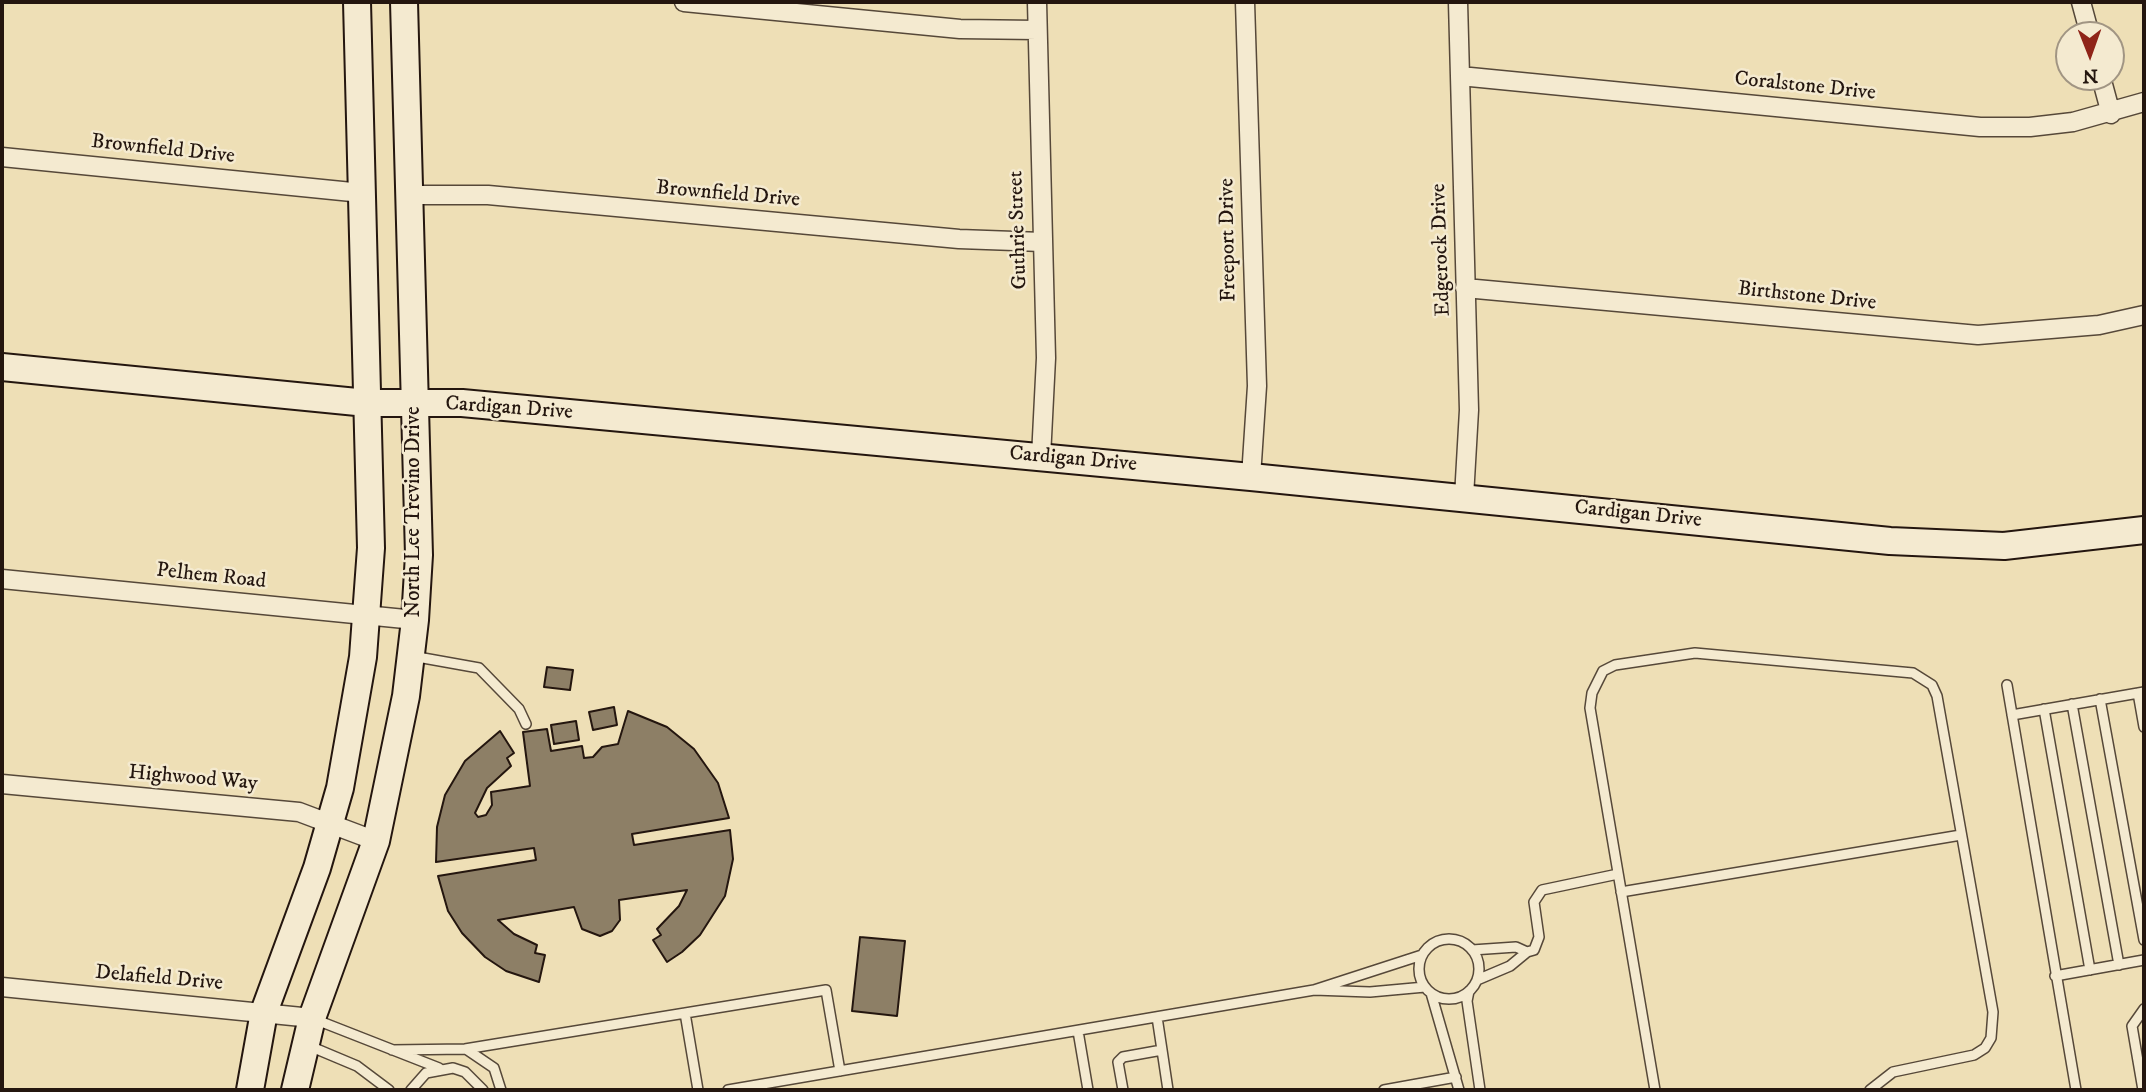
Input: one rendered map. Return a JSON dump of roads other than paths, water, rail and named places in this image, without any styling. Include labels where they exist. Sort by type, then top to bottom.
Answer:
[{"type":"main road","points":[[250,1090],[264,1012],[330,826],[351,738],[367,615],[371,548],[357,2]]},
{"type":"main road","name":"North Lee Trevino Drive","points":[[295,1090],[312,1018],[376,841],[393,771],[415,620],[419,555],[404,2]]},
{"type":"main road","name":"Cardigan Drive","points":[[2,367],[367,403],[462,403],[1962,546],[2036,545],[2144,530]]},
{"type":"street","points":[[684,2],[960,29],[1037,30]]},
{"type":"street","name":"Guthrie Street","points":[[1037,2],[1046,358],[1041,457]]},
{"type":"street","name":"Freeport Drive","points":[[1245,2],[1257,386],[1251,477]]},
{"type":"street","name":"Edgerock Drive","points":[[1458,2],[1469,410],[1464,498]]},
{"type":"street","points":[[2081,2],[2086,21]]},
{"type":"street","name":"Coralstone Drive","points":[[1460,76],[1980,127],[2044,126],[2111,114],[2144,102]]},
{"type":"street","points":[[2105,91],[2111,114]]},
{"type":"street","name":"Brownfield Drive","points":[[2,157],[362,193]]},
{"type":"street","name":"Brownfield Drive","points":[[411,195],[488,195],[959,239],[1042,242]]},
{"type":"street","name":"Birthstone Drive","points":[[1465,288],[1978,335],[2099,325],[2144,315]]},
{"type":"street","name":"Pelhem Road","points":[[2,579],[415,620]]},
{"type":"street","name":"Highwood Way","points":[[2,784],[299,812],[330,826],[376,841]]},
{"type":"street","name":"Delafield Drive","points":[[2,987],[312,1018]]},
{"type":"lane","points":[[1655,1090],[1590,708],[1592,693],[1603,671],[1615,665],[1679,654],[1913,673],[1924,678],[1937,696],[1993,1012],[1991,1038],[1985,1048],[1974,1055],[1893,1072],[1870,1090]]},
{"type":"lane","points":[[411,656],[479,668],[519,709],[526,724]]},
{"type":"lane","points":[[2007,685],[2076,1090]]},
{"type":"lane","points":[[2012,715],[2141,692],[2144,727]]},
{"type":"lane","points":[[2100,699],[2144,940]]},
{"type":"lane","points":[[2072,704],[2119,965]]},
{"type":"lane","points":[[2044,709],[2090,970]]},
{"type":"lane","points":[[1621,892],[1961,835]]},
{"type":"lane","points":[[1480,1090],[1467,1001],[1469,991],[1477,980],[1510,966],[1534,950],[1539,937],[1534,901],[1542,890],[1618,874]]},
{"type":"lane","points":[[728,1090],[1314,990],[1422,955],[1435,942],[1444,939],[1455,940],[1472,950],[1477,959],[1477,980]]},
{"type":"lane","points":[[1472,950],[1516,947],[1527,953]]},
{"type":"lane","points":[[1422,955],[1419,974],[1428,990],[1458,1090]]},
{"type":"lane","points":[[2055,976],[2144,960]]},
{"type":"lane","points":[[392,1050],[465,1049],[826,990],[840,1071]]},
{"type":"lane","points":[[1314,990],[1428,990],[1454,998],[1469,991]]},
{"type":"lane","points":[[2143,1090],[2132,1026],[2144,1009]]},
{"type":"lane","points":[[685,1013],[698,1090]]},
{"type":"lane","points":[[1157,1017],[1168,1090]]},
{"type":"lane","points":[[312,1018],[439,1068],[466,1072],[483,1090]]},
{"type":"lane","points":[[1078,1031],[1088,1090]]},
{"type":"lane","points":[[305,1045],[357,1066],[389,1090]]},
{"type":"lane","points":[[465,1049],[494,1068],[501,1090]]},
{"type":"lane","points":[[1123,1090],[1118,1062],[1123,1057],[1162,1050]]},
{"type":"lane","points":[[411,1090],[426,1073],[439,1068]]},
{"type":"lane","points":[[1384,1090],[1427,1086],[1456,1077]]}]
